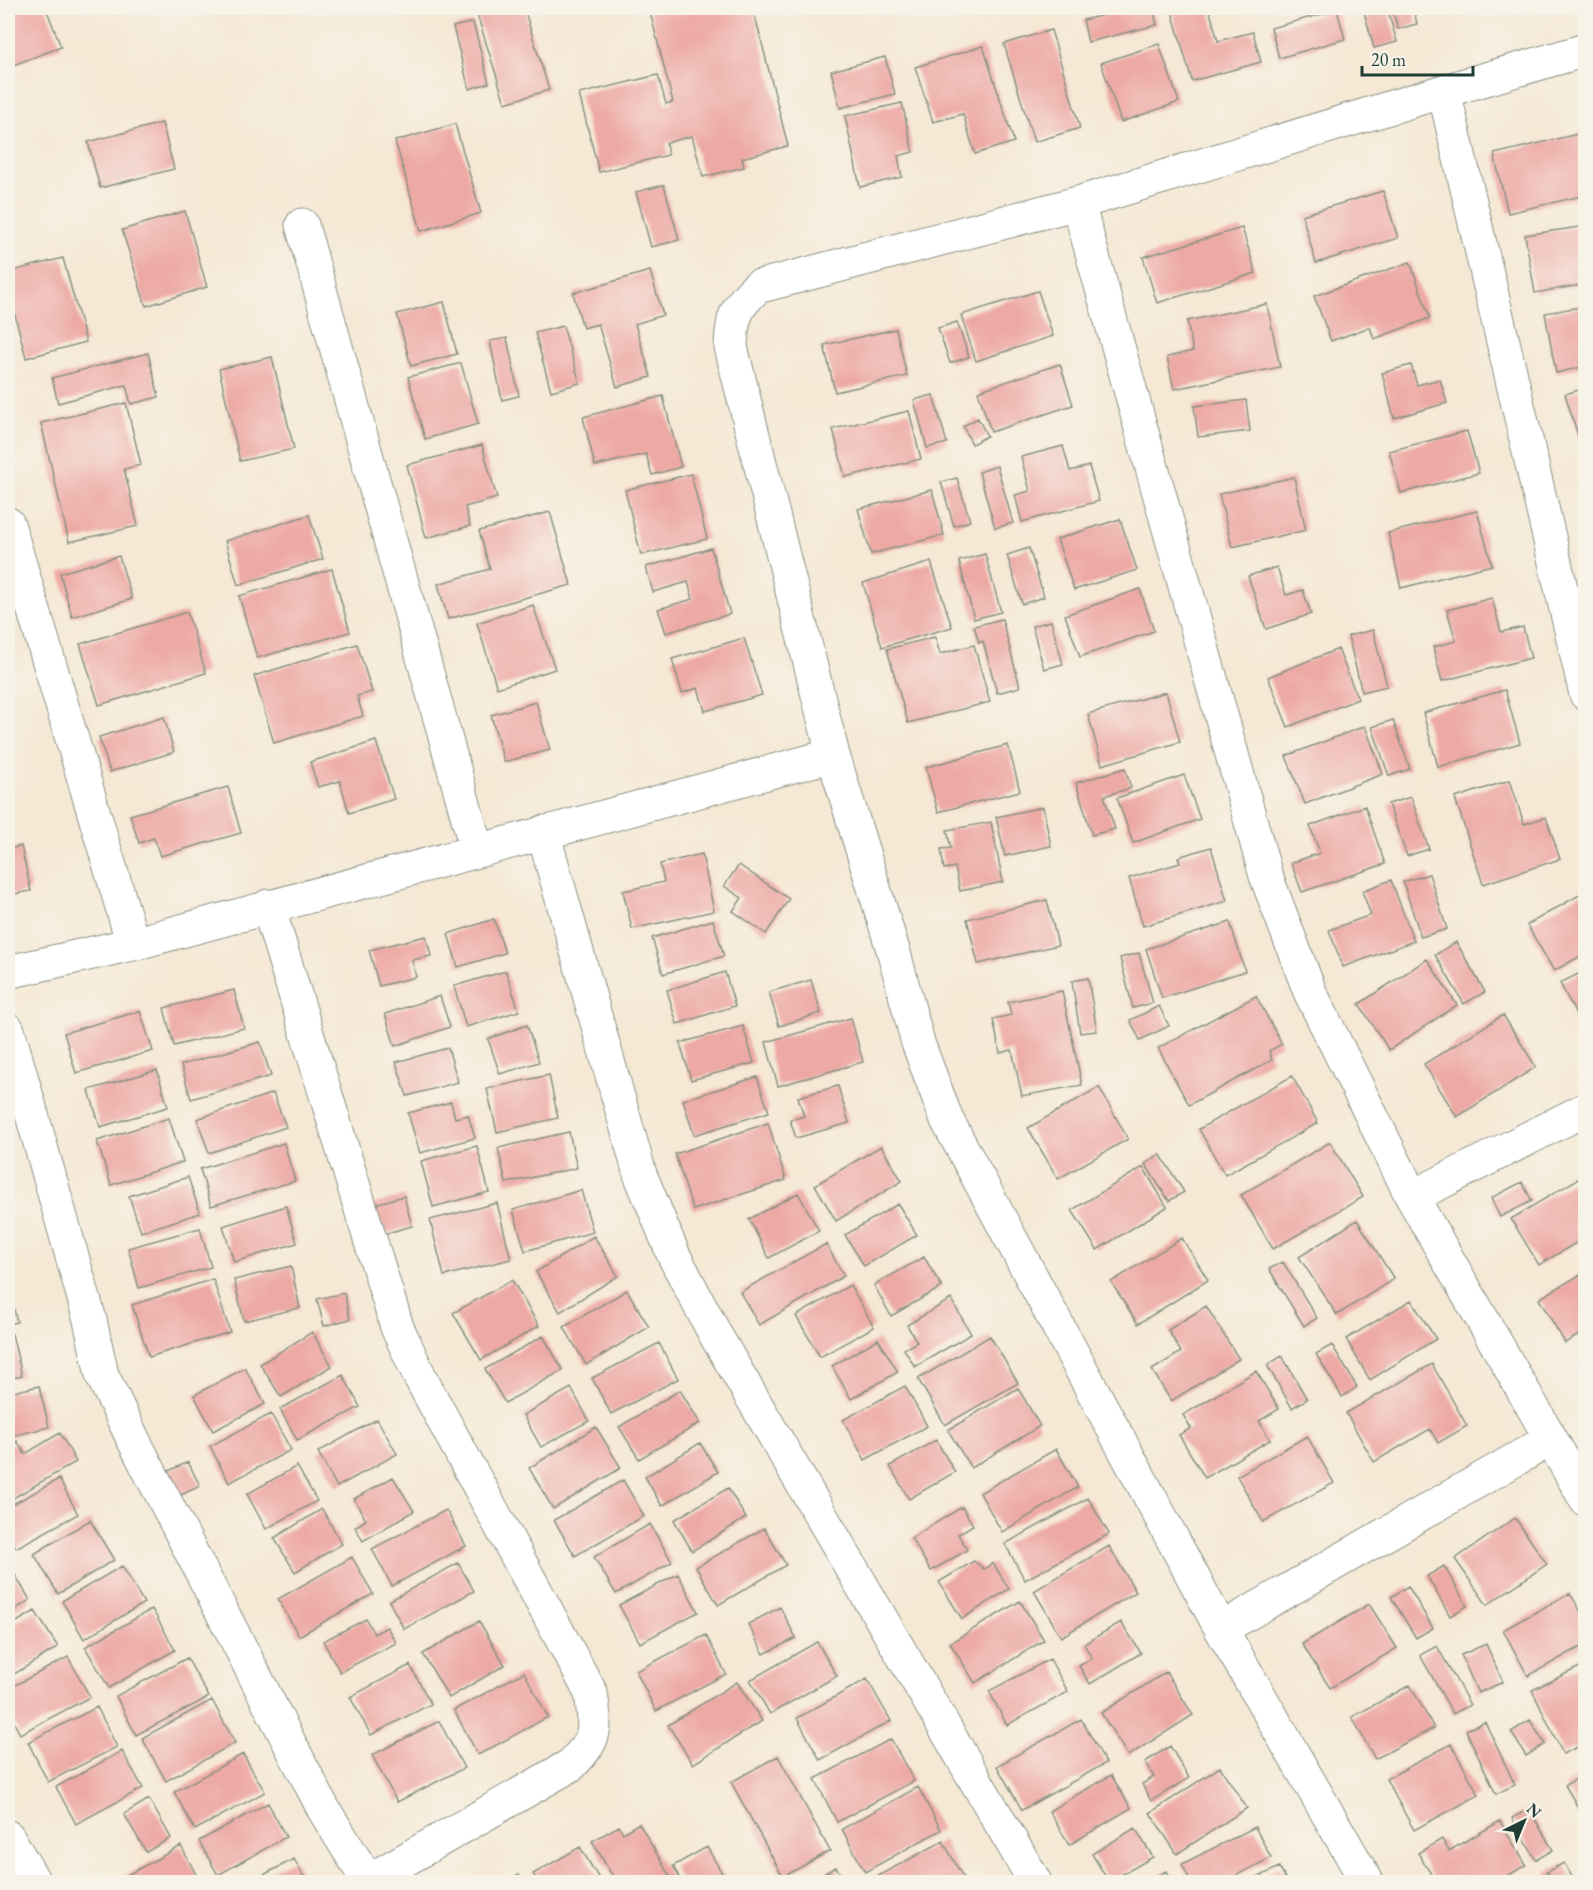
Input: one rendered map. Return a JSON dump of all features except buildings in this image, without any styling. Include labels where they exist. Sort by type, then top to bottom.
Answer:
[{"type":"street","points":[[1367,1882],[1221,1629],[947,1120],[918,1043],[894,953],[833,755],[730,347],[732,325],[740,302],[757,287],[1078,203],[1586,50]]},
{"type":"street","points":[[1444,91],[1586,694]]},
{"type":"street","points":[[1078,203],[1266,876],[1310,992],[1412,1197],[1586,1500]]},
{"type":"street","points":[[302,225],[477,851]]},
{"type":"street","points":[[8,524],[133,944]]},
{"type":"street","points":[[8,972],[133,944],[833,755]]},
{"type":"street","points":[[543,832],[640,1174],[674,1256],[716,1336],[1035,1882]]},
{"type":"street","points":[[8,1030],[90,1320],[102,1375],[324,1810],[368,1881],[571,1765],[588,1747],[595,1724],[591,1693],[420,1377],[397,1327],[268,906]]},
{"type":"street","points":[[1412,1197],[1586,1109]]},
{"type":"street","points":[[1221,1629],[1551,1439]]},
{"type":"street","points":[[8,1837],[34,1882]]}]
